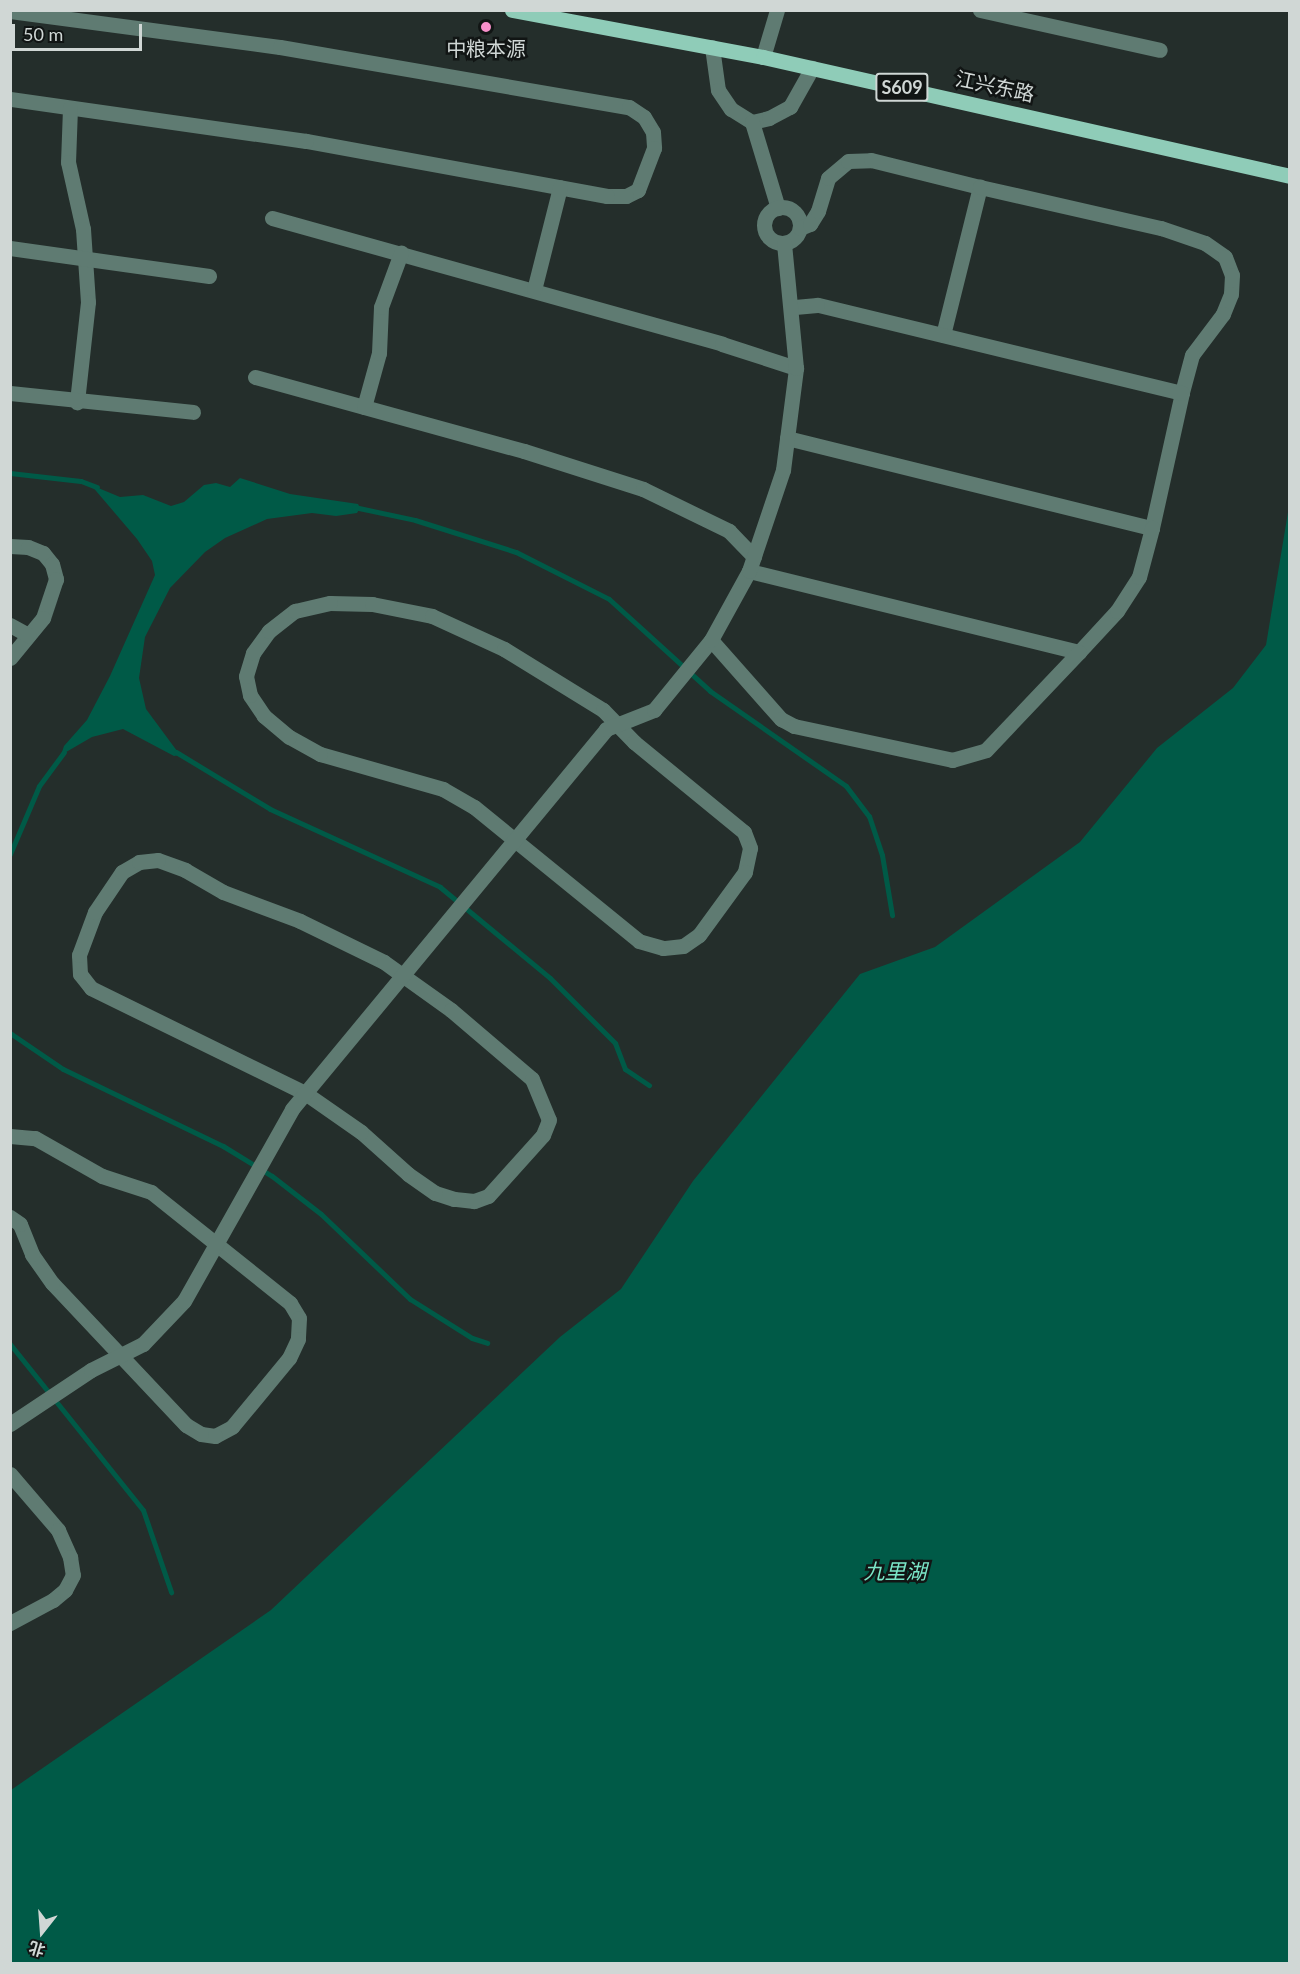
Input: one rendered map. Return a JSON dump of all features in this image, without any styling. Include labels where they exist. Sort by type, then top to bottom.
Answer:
[{"type":"main road","name":"江兴东路","points":[[512,10],[763,57],[1290,176]]},
{"type":"street","points":[[763,57],[777,10]]},
{"type":"street","points":[[980,10],[1160,50]]},
{"type":"street","points":[[10,11],[280,47],[629,107],[644,117],[653,132],[654,148],[638,190],[626,196],[607,196],[306,141],[10,99]]},
{"type":"street","points":[[712,47],[718,90],[731,109],[752,122],[778,208]]},
{"type":"street","points":[[752,122],[769,118],[790,107],[812,68]]},
{"type":"street","points":[[70,108],[68,162],[85,259],[88,302],[77,402]]},
{"type":"street","points":[[711,640],[781,719],[794,726],[952,760],[986,750],[1117,611],[1139,577],[1192,355],[1223,314],[1231,294],[1232,275],[1225,257],[1205,243],[1161,228],[871,160],[848,161],[828,178],[818,211],[810,224],[800,228],[795,238],[784,244],[772,241],[765,231],[765,219],[778,208]]},
{"type":"street","points":[[943,335],[980,187]]},
{"type":"street","points":[[534,290],[560,188]]},
{"type":"street","points":[[778,208],[794,212],[800,228]]},
{"type":"street","points":[[272,218],[534,290],[796,368]]},
{"type":"street","points":[[10,1424],[58,1392],[143,1344],[184,1301],[262,1161],[304,1094],[606,729],[654,710],[711,640],[752,564],[783,470],[796,368],[792,307],[784,244]]},
{"type":"street","points":[[10,248],[209,276]]},
{"type":"street","points":[[364,407],[379,352],[381,307],[401,253]]},
{"type":"street","points":[[792,307],[817,305],[1182,393]]},
{"type":"street","points":[[255,377],[524,451],[643,489],[729,531],[752,564],[1079,652]]},
{"type":"street","points":[[10,393],[77,402],[193,412]]},
{"type":"street","points":[[787,438],[1152,528]]},
{"type":"street","points":[[10,546],[28,547],[43,553],[52,564],[56,579],[43,618],[10,658]]},
{"type":"street","points":[[330,603],[372,604],[432,616],[504,649],[603,710],[617,725],[744,832],[750,848],[745,872],[699,935],[683,946],[663,948],[639,941],[515,839],[474,807],[442,789],[320,754],[272,723],[250,695],[246,676],[253,653],[269,631],[295,611],[330,603]]},
{"type":"street","points":[[10,625],[28,635]]},
{"type":"street","points":[[158,860],[185,870],[223,892],[300,921],[384,962],[451,1010],[532,1079],[544,1103],[549,1120],[543,1135],[507,1179],[488,1196],[474,1201],[435,1193],[361,1132],[304,1094],[91,988],[80,974],[79,955],[95,912],[122,872],[139,862],[158,860]]},
{"type":"street","points":[[10,1136],[35,1138],[102,1176],[151,1192],[290,1303],[299,1318],[298,1339],[289,1358],[232,1427],[215,1436],[201,1434],[186,1425],[52,1284],[33,1254],[20,1224],[10,1217]]},
{"type":"street","points":[[10,1474],[58,1530],[70,1557],[73,1575],[65,1590],[53,1600],[10,1623]]},
{"type":"water","points":[[240,478],[290,494],[358,504],[360,508],[357,513],[336,516],[312,513],[267,519],[225,538],[205,552],[170,588],[145,637],[139,678],[146,709],[180,755],[174,756],[123,729],[92,737],[61,755],[64,746],[87,720],[110,676],[155,575],[152,561],[137,539],[91,485],[120,497],[143,495],[171,506],[184,502],[204,485],[216,483],[230,487]]},
{"type":"water","name":"九里湖","points":[[1289,506],[1289,1963],[11,1963],[11,1790],[271,1610],[560,1337],[621,1289],[693,1181],[860,974],[935,947],[1080,842],[1157,748],[1233,688],[1266,645]]},
{"type":"waterway","points":[[10,473],[81,481],[97,487]]},
{"type":"waterway","points":[[354,507],[415,520],[516,552],[609,599],[710,691],[846,786],[869,816],[882,855],[892,915]]},
{"type":"waterway","points":[[10,854],[39,786],[64,752]]},
{"type":"waterway","points":[[176,752],[270,809],[440,887],[550,978],[615,1043],[625,1069],[649,1085]]},
{"type":"waterway","points":[[10,1033],[63,1069],[223,1146],[272,1176],[321,1214],[410,1299],[472,1338],[487,1343]]},
{"type":"waterway","points":[[10,1344],[143,1510],[171,1592]]},
{"type":"place","name":"中粮本源","points":[[486,27]]}]
